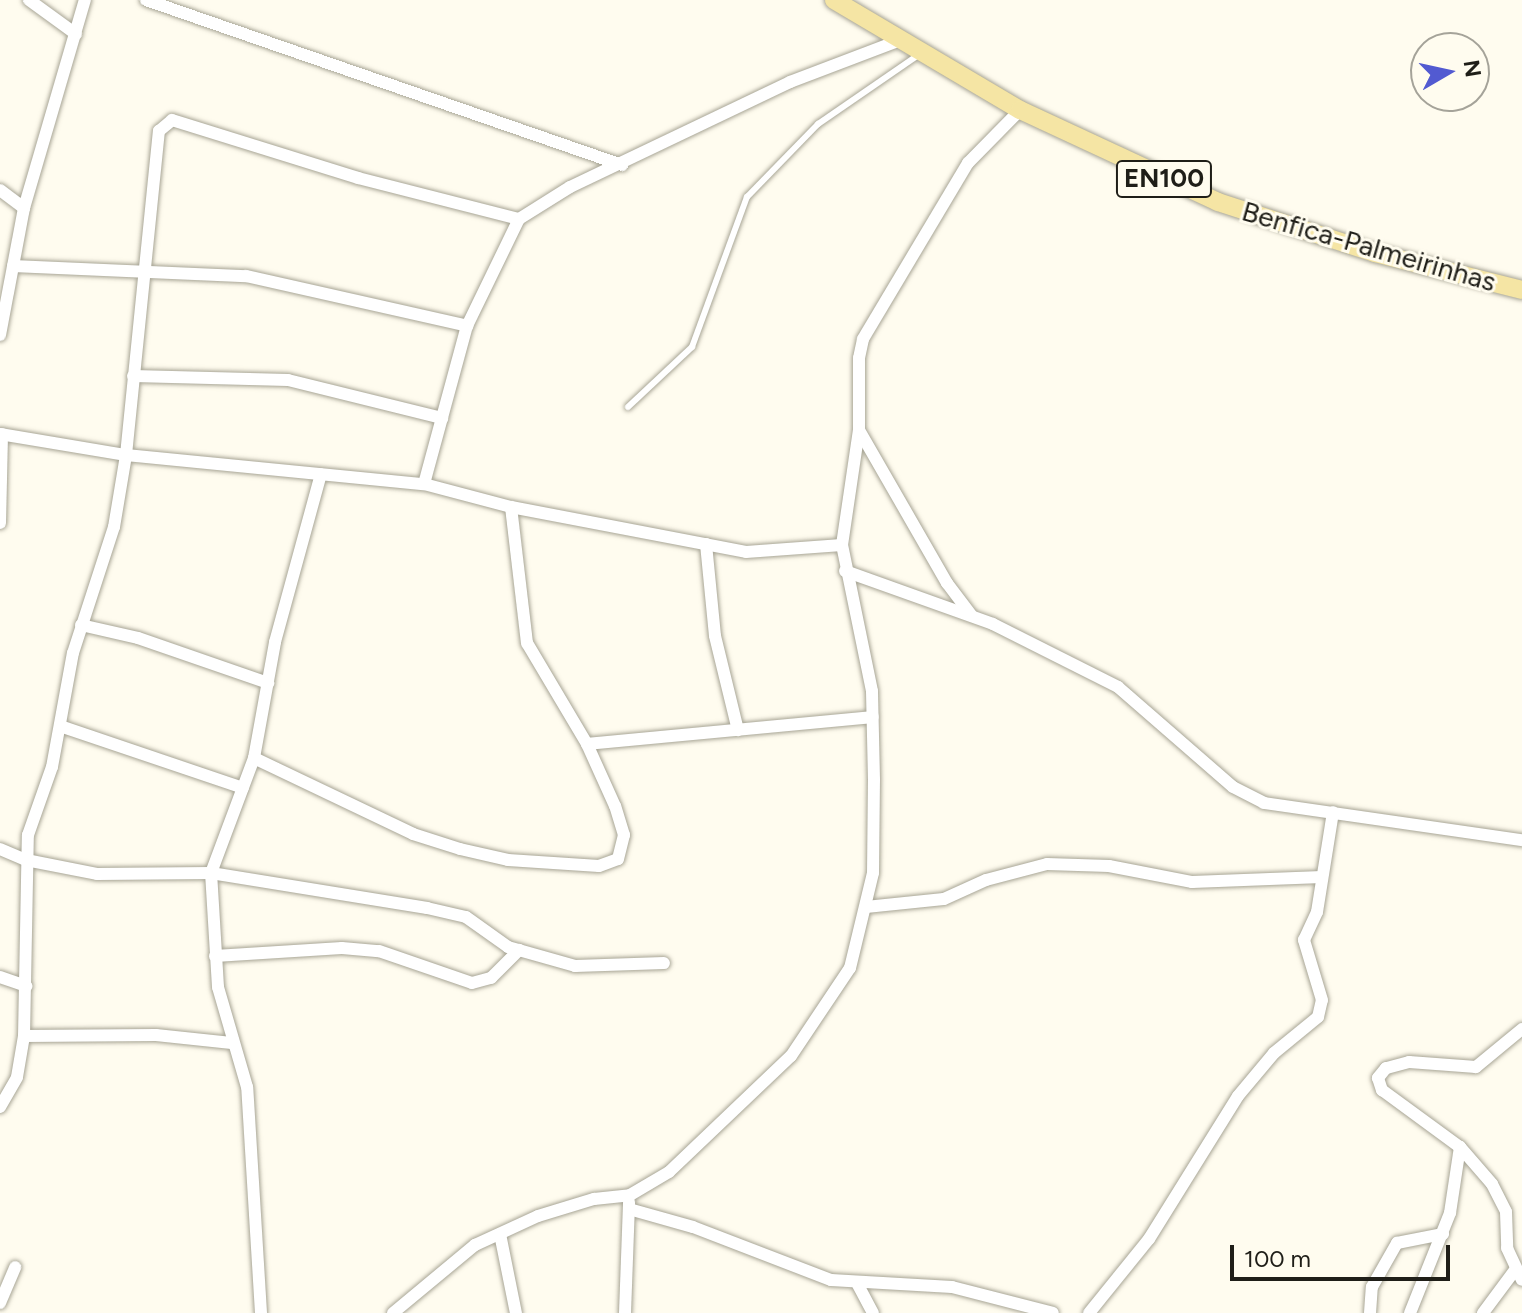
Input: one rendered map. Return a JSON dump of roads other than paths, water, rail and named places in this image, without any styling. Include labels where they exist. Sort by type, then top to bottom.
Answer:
[{"type":"main road","name":"Benfica-Palmeirinhas","points":[[834,0],[898,41],[1020,110],[1218,202],[1375,253],[1522,290]]},
{"type":"street","points":[[29,0],[76,34]]},
{"type":"street","points":[[0,335],[24,208],[85,0]]},
{"type":"street","points":[[146,0],[622,165]]},
{"type":"street","points":[[424,484],[467,326],[519,219],[570,187],[622,165],[790,82],[898,41]]},
{"type":"street","points":[[395,1313],[475,1245],[580,1203],[630,1195],[669,1172],[791,1056],[850,968],[873,873],[873,717],[868,663],[845,571],[842,545],[859,430],[863,339],[968,163],[1020,110]]},
{"type":"street","points":[[0,1107],[17,1077],[24,1036],[28,835],[60,726],[81,625],[114,527],[126,455],[157,141],[164,124],[172,120],[358,178],[519,219]]},
{"type":"street","points":[[0,190],[24,208]]},
{"type":"street","points":[[13,266],[246,276],[467,326]]},
{"type":"street","points":[[133,376],[288,380],[442,418]]},
{"type":"street","points":[[859,430],[947,583],[971,615]]},
{"type":"street","points":[[0,523],[1,434],[126,455],[424,484],[511,507],[706,544],[776,553],[842,545]]},
{"type":"street","points":[[261,1313],[247,1087],[232,1043],[215,956],[211,873],[254,758],[268,683],[321,474]]},
{"type":"street","points":[[254,758],[413,834],[460,849],[508,860],[599,866],[618,859],[624,835],[587,744],[532,658],[511,507]]},
{"type":"street","points":[[706,544],[715,636],[738,730]]},
{"type":"street","points":[[845,571],[971,615],[1118,687],[1233,787],[1264,803],[1522,840]]},
{"type":"street","points":[[81,625],[138,638],[268,683]]},
{"type":"street","points":[[587,744],[873,717]]},
{"type":"street","points":[[60,726],[243,788]]},
{"type":"street","points":[[1089,1313],[1149,1239],[1238,1096],[1274,1053],[1318,1017],[1322,1000],[1304,940],[1317,912],[1333,812]]},
{"type":"street","points":[[0,849],[26,860],[119,877],[211,873],[466,917],[492,939],[575,966],[664,963]]},
{"type":"street","points":[[866,907],[944,899],[986,880],[1047,864],[1109,866],[1192,882],[1322,877]]},
{"type":"street","points":[[215,956],[342,948],[379,951],[472,983],[491,978],[519,950]]},
{"type":"street","points":[[0,977],[26,986]]},
{"type":"street","points":[[1483,1313],[1518,1275],[1501,1198],[1460,1147],[1382,1090],[1378,1078],[1386,1068],[1409,1062],[1476,1067],[1522,1029]]},
{"type":"street","points":[[24,1036],[156,1035],[232,1043]]},
{"type":"street","points":[[1410,1313],[1443,1234],[1460,1147]]},
{"type":"street","points":[[625,1313],[630,1195]]},
{"type":"street","points":[[629,1209],[693,1227],[817,1276],[857,1283],[952,1287],[1053,1313]]},
{"type":"street","points":[[500,1234],[516,1313]]},
{"type":"street","points":[[1370,1313],[1372,1287],[1397,1243],[1443,1234]]},
{"type":"street","points":[[0,1303],[15,1267]]},
{"type":"street","points":[[857,1283],[873,1313]]},
{"type":"lane","points":[[628,407],[692,347],[747,197],[818,124],[920,54]]}]
